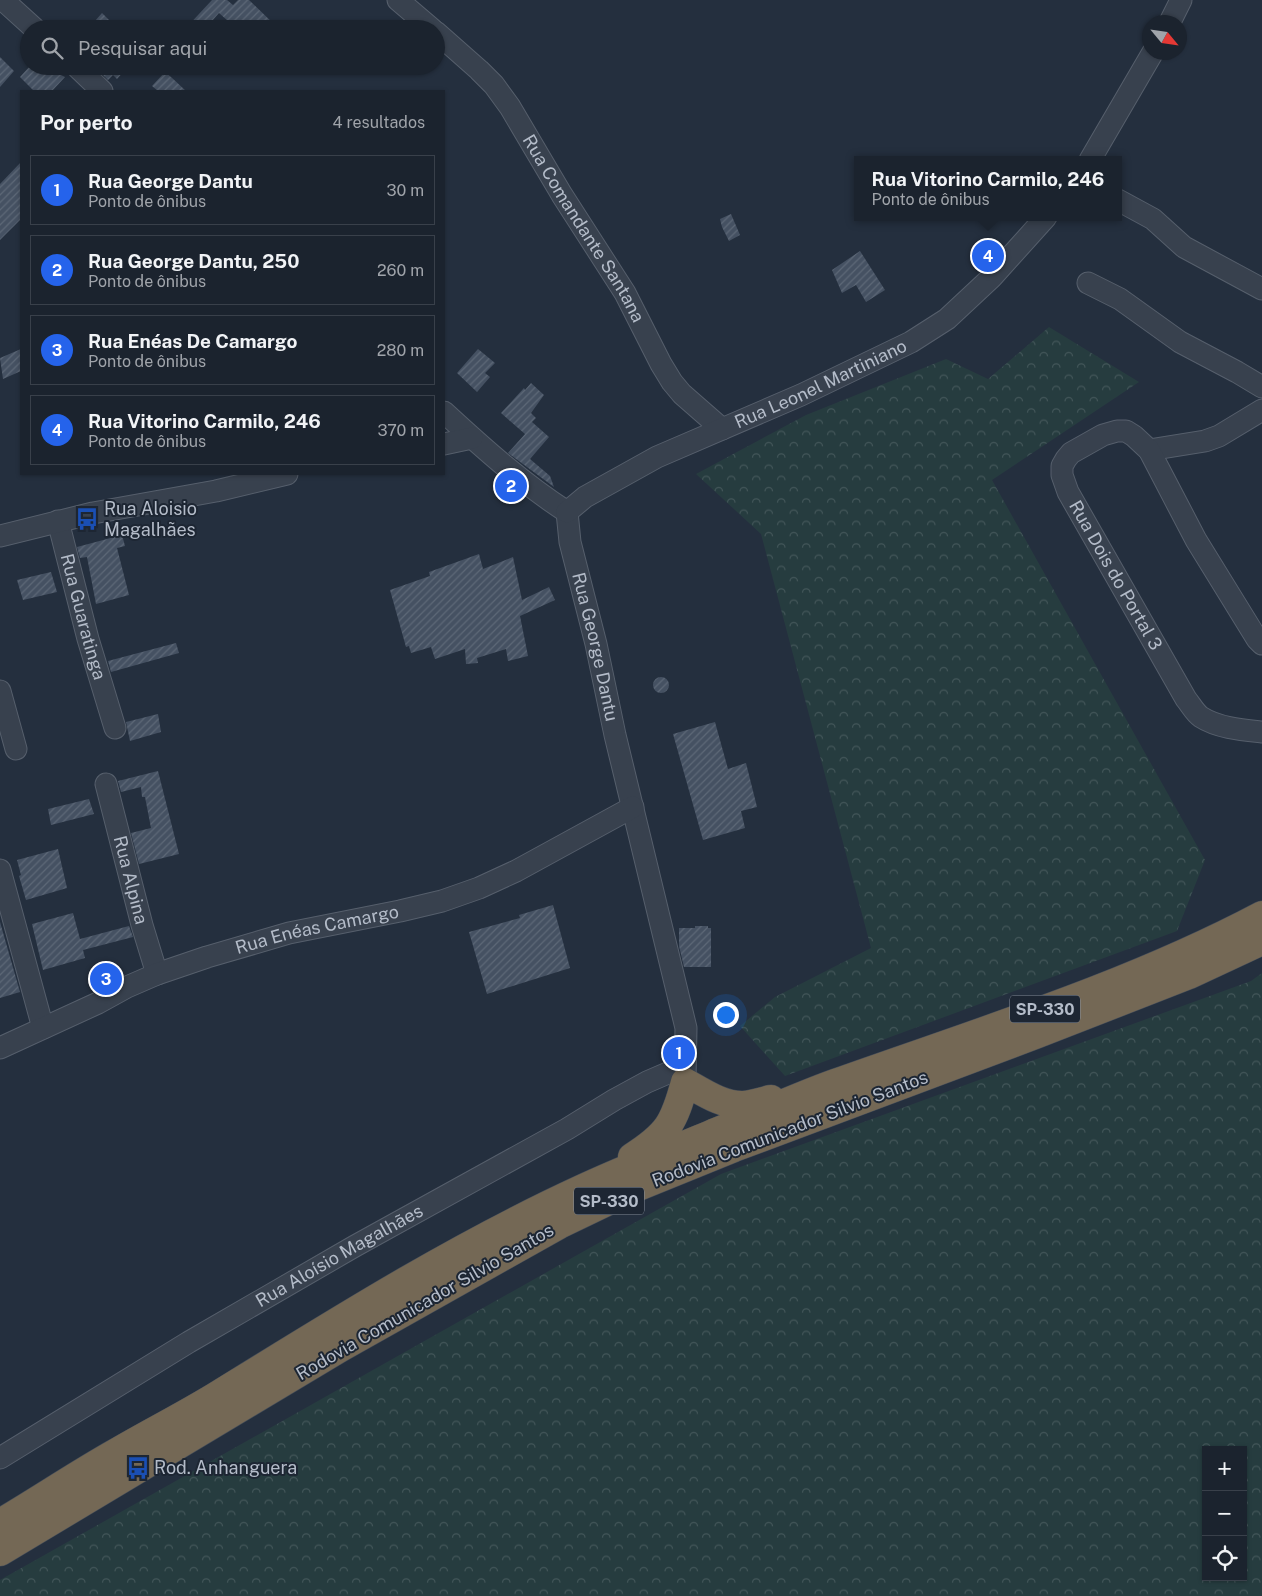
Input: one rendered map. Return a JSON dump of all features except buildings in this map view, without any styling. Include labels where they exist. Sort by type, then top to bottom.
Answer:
[{"type":"highway","name":"Rodovia Comunicador Silvio Santos","points":[[0,1523],[114,1453],[207,1402],[320,1332],[465,1248],[584,1187],[821,1088],[1080,996],[1239,927],[1262,915]]},
{"type":"highway","name":"Rodovia Comunicador Silvio Santos","points":[[0,1552],[342,1347],[559,1225],[638,1187],[1171,982],[1262,941]]},
{"type":"highway","points":[[584,1187],[652,1144],[671,1124],[678,1107],[685,1074],[718,1100],[743,1105],[821,1088]]},
{"type":"street","points":[[3,0],[25,20]]},
{"type":"street","points":[[398,0],[421,20]]},
{"type":"street","points":[[1174,15],[1181,0]]},
{"type":"street","name":"Rua Comandante Santana","points":[[445,40],[494,85],[510,107],[562,195],[625,293],[672,382],[682,394],[722,429]]},
{"type":"street","points":[[1092,156],[1148,60]]},
{"type":"street","points":[[85,75],[101,90]]},
{"type":"street","points":[[1122,202],[1153,219],[1184,247],[1262,289]]},
{"type":"street","name":"Rua Leonel Martiniano","points":[[567,512],[585,497],[638,467],[801,395],[911,342],[947,319],[996,273],[1042,221]]},
{"type":"street","points":[[1088,283],[1120,299],[1180,342],[1262,387]]},
{"type":"street","points":[[1262,410],[1219,436],[1205,441],[1149,450],[1196,540],[1257,639],[1262,644]]},
{"type":"street","points":[[445,413],[536,492],[567,512]]},
{"type":"street","name":"Rua Dois do Portal 3","points":[[1149,450],[1126,431],[1117,431],[1103,435],[1071,453],[1066,458],[1062,466],[1062,475],[1068,492],[1186,699],[1201,717],[1217,724],[1262,732]]},
{"type":"street","points":[[445,444],[472,438]]},
{"type":"street","points":[[0,536],[93,513],[216,491],[283,475]]},
{"type":"street","name":"Rua George Dantu","points":[[567,512],[570,542],[596,644],[653,899],[686,1028],[685,1074]]},
{"type":"street","name":"Rua Guaratinga","points":[[58,521],[88,639],[113,720]]},
{"type":"street","points":[[0,692],[16,749]]},
{"type":"street","name":"Rua Alpina","points":[[106,784],[142,925],[157,974]]},
{"type":"street","name":"Rua Enéas Camargo","points":[[0,1048],[157,974],[289,933],[400,911],[442,901],[479,888],[516,871],[632,806]]},
{"type":"street","points":[[0,870],[29,983],[43,1028]]},
{"type":"street","name":"Rua Aloísio Magalhães","points":[[0,1458],[189,1342],[567,1129],[614,1100],[647,1082],[685,1074]]},
{"type":"green space","points":[[1049,327],[1139,382],[992,480],[1205,860],[1177,931],[785,1076],[740,1026],[775,997],[871,948],[761,534],[696,474],[806,415],[946,359],[988,379]]},
{"type":"green space","points":[[1262,973],[1262,1596],[0,1596],[0,1580],[721,1174],[1251,981]]},
{"type":"place","name":"Rua Vitorino Carmilo, 246","points":[[988,256]]},
{"type":"place","name":"Rua George Dantu, 250","points":[[511,486]]},
{"type":"place","name":"Rua Aloisio Magalhães","points":[[87,519]]},
{"type":"place","name":"Rua Enéas De Camargo","points":[[106,979]]},
{"type":"place","name":"Rua George Dantu","points":[[679,1053]]},
{"type":"place","name":"Rod. Anhanguera","points":[[138,1468]]}]
